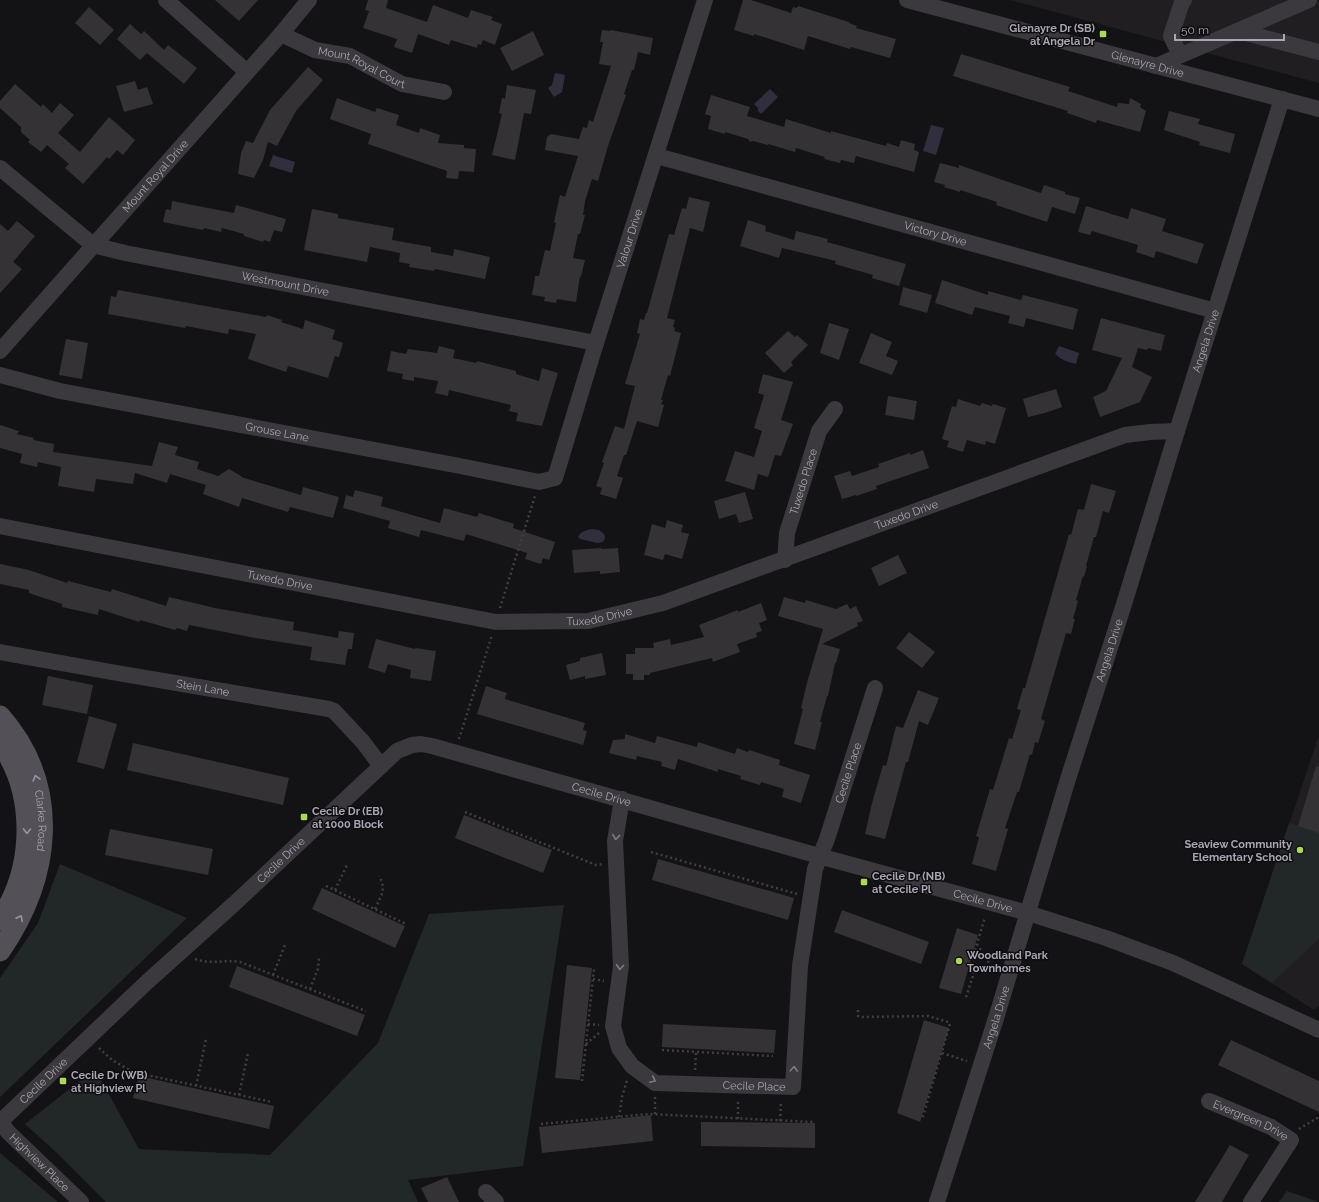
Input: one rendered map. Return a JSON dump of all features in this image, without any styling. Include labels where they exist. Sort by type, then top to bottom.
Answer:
[{"type":"main road","name":"Clarke Road","points":[[0,716],[17,737],[34,770],[40,791],[42,829],[38,868],[34,886],[18,922],[0,951]]},
{"type":"main road","name":"Clarke Road","points":[[0,742],[16,771],[22,787],[27,831],[22,873],[13,897],[0,920]]},
{"type":"street","points":[[166,0],[247,72]]},
{"type":"street","name":"Mount Royal Drive","points":[[0,351],[281,34],[309,0]]},
{"type":"street","name":"Valour Drive","points":[[555,478],[596,343],[657,156],[705,0]]},
{"type":"street","name":"Glenayre Drive","points":[[907,0],[1319,109]]},
{"type":"street","points":[[1180,55],[1171,36],[1182,2],[1184,0]]},
{"type":"street","points":[[1156,66],[1309,0]]},
{"type":"street","points":[[1238,31],[1319,52]]},
{"type":"street","name":"Mount Royal Court","points":[[281,34],[315,50],[350,56],[402,84],[444,92]]},
{"type":"street","name":"Angela Drive","points":[[937,1202],[1028,913],[1068,779],[1282,99]]},
{"type":"street","name":"Victory Drive","points":[[657,156],[1215,311]]},
{"type":"street","name":"Westmount Drive","points":[[0,168],[93,245],[126,253],[596,343]]},
{"type":"street","name":"Grouse Lane","points":[[0,375],[60,391],[452,464],[539,482],[555,478]]},
{"type":"street","name":"Tuxedo Place","points":[[785,560],[788,534],[819,431],[835,409]]},
{"type":"street","name":"Tuxedo Drive","points":[[0,526],[496,622],[588,621],[663,602],[785,560],[1125,436],[1150,432],[1177,431]]},
{"type":"street","name":"Stein Lane","points":[[0,652],[329,709],[334,711],[363,742],[381,766]]},
{"type":"street","name":"Cecile Place","points":[[622,799],[615,841],[621,966],[613,1026],[619,1048],[632,1066],[655,1082],[792,1087],[800,966],[816,869],[875,688]]},
{"type":"street","name":"Cecile Drive","points":[[0,1122],[147,982],[234,904],[397,751],[412,744],[432,746],[454,752],[820,856],[1028,913],[1106,938],[1173,963],[1319,1030]]},
{"type":"street","name":"Evergreen Drive","points":[[1208,1101],[1271,1127],[1291,1140],[1251,1202]]},
{"type":"street","name":"Highview Place","points":[[0,1122],[8,1132],[81,1202]]},
{"type":"path","points":[[496,622],[539,482]]},
{"type":"path","points":[[454,752],[487,652]]},
{"type":"path","points":[[465,812],[566,853],[598,864]]},
{"type":"path","points":[[651,852],[803,896]]},
{"type":"path","points":[[335,890],[347,865]]},
{"type":"path","points":[[375,909],[384,886],[379,876]]},
{"type":"path","points":[[326,886],[406,924]]},
{"type":"path","points":[[966,997],[974,974],[970,966],[985,917]]},
{"type":"path","points":[[977,944],[996,975]]},
{"type":"path","points":[[273,975],[285,945]]},
{"type":"path","points":[[193,958],[207,962],[232,960],[240,962],[366,1011]]},
{"type":"path","points":[[310,989],[318,969],[319,958]]},
{"type":"path","points":[[582,1081],[594,969]]},
{"type":"path","points":[[593,979],[605,981]]},
{"type":"path","points":[[858,1010],[858,1016],[862,1017],[928,1016],[950,1024],[951,1026],[922,1120]]},
{"type":"path","points":[[588,1024],[595,1025]]},
{"type":"path","points":[[586,1044],[602,1030]]},
{"type":"path","points":[[196,1086],[206,1040]]},
{"type":"path","points":[[99,1047],[112,1060],[133,1072],[272,1102]]},
{"type":"path","points":[[662,1050],[773,1056]]},
{"type":"path","points":[[695,1069],[696,1052]]},
{"type":"path","points":[[239,1095],[248,1053]]},
{"type":"path","points":[[942,1053],[969,1061]]},
{"type":"path","points":[[619,1117],[626,1084]]},
{"type":"path","points":[[655,1101],[655,1114]]},
{"type":"path","points":[[738,1101],[738,1119]]},
{"type":"path","points":[[780,1121],[781,1102]]},
{"type":"path","points":[[541,1124],[655,1114],[813,1122]]},
{"type":"path","points":[[1286,1137],[1319,1117]]},
{"type":"shaded area","points":[[1010,0],[1319,0],[1319,83]]},
{"type":"shaded area","points":[[555,73],[565,75],[562,92],[554,97],[548,88],[552,85]]},
{"type":"shaded area","points":[[770,89],[778,97],[761,114],[754,104]]},
{"type":"shaded area","points":[[931,125],[944,128],[936,155],[923,151]]},
{"type":"shaded area","points":[[273,155],[295,162],[292,173],[269,166]]},
{"type":"shaded area","points":[[1059,346],[1079,353],[1076,364],[1067,362],[1055,354]]},
{"type":"shaded area","points":[[592,529],[599,530],[604,534],[605,538],[603,542],[597,543],[580,539],[578,537],[582,532]]},
{"type":"shaded area","name":"Seaview Community Elementary School","points":[[1319,735],[1319,1006],[1314,1010],[1242,964]]},
{"type":"shaded area","name":"Seaview Community Elementary School","points":[[1289,823],[1319,833],[1319,939],[1272,983],[1242,964]]},
{"type":"shaded area","points":[[60,864],[187,918],[0,1097],[0,978],[38,923]]},
{"type":"shaded area","points":[[564,905],[523,1166],[408,1180],[418,1202],[106,1202],[58,1154],[25,1124],[95,1069],[139,1149],[270,1155],[378,1043],[429,914]]},
{"type":"shaded area","points":[[0,1153],[58,1202],[0,1202]]},
{"type":"shaded area","points":[[1287,1191],[1319,1202],[1279,1202]]},
{"type":"building","points":[[215,0],[258,0],[239,21]]},
{"type":"building","points":[[368,0],[388,0],[386,8],[427,22],[433,5],[468,18],[471,10],[493,17],[491,20],[502,24],[495,45],[483,40],[481,45],[478,44],[477,48],[451,40],[449,45],[418,34],[412,53],[394,47],[397,39],[363,28],[369,11],[365,10]]},
{"type":"building","points":[[743,0],[751,0],[791,13],[793,7],[797,8],[798,6],[849,22],[857,26],[856,28],[896,39],[890,58],[851,47],[850,49],[808,36],[804,50],[754,34],[754,36],[734,30]]},
{"type":"building","points":[[89,7],[114,30],[100,45],[75,23]]},
{"type":"building","points":[[130,24],[141,34],[144,31],[164,50],[168,45],[197,68],[184,84],[147,53],[140,60],[117,39]]},
{"type":"building","points":[[602,30],[611,30],[653,38],[650,55],[638,52],[634,70],[632,70],[624,94],[626,95],[608,146],[598,181],[592,179],[585,201],[583,215],[585,215],[580,234],[578,234],[573,258],[585,260],[581,277],[580,276],[576,302],[557,299],[556,303],[544,301],[545,297],[532,295],[535,276],[539,276],[545,250],[550,251],[560,195],[565,197],[578,156],[545,150],[547,137],[551,134],[579,139],[583,127],[587,128],[589,120],[593,122],[611,66],[599,64],[603,42],[600,42]]},
{"type":"building","points":[[533,31],[544,55],[512,71],[500,48]]},
{"type":"building","points":[[961,54],[1070,87],[1068,91],[1117,107],[1118,103],[1129,104],[1130,98],[1141,104],[1140,107],[1146,111],[1140,132],[1097,120],[1096,123],[1067,113],[1068,111],[953,76]]},
{"type":"building","points":[[308,67],[323,80],[296,111],[277,146],[268,142],[263,160],[254,178],[238,174],[241,153],[246,141],[253,143],[270,110]]},
{"type":"building","points":[[135,81],[138,90],[147,87],[153,104],[124,112],[116,86]]},
{"type":"building","points":[[15,84],[41,107],[43,104],[52,113],[60,103],[74,115],[58,133],[80,152],[109,117],[135,140],[123,155],[117,150],[109,159],[107,157],[83,184],[65,168],[69,164],[47,145],[41,152],[28,142],[30,140],[21,132],[21,127],[0,108],[0,101]]},
{"type":"building","points":[[507,85],[536,90],[531,114],[524,113],[515,160],[492,155],[502,114],[499,113],[502,98],[505,99]]},
{"type":"building","points":[[711,95],[750,107],[747,116],[784,127],[786,119],[831,133],[831,131],[886,146],[887,143],[899,147],[901,140],[915,144],[914,150],[919,152],[914,172],[856,156],[854,163],[841,160],[840,163],[824,159],[825,157],[796,148],[795,152],[768,144],[753,141],[750,142],[748,139],[725,132],[725,134],[708,129],[711,116],[705,114]]},
{"type":"building","points":[[337,98],[375,112],[377,108],[399,115],[396,125],[419,133],[420,128],[440,135],[438,143],[464,145],[464,148],[476,149],[474,172],[459,171],[458,179],[446,178],[447,171],[368,144],[371,134],[330,119]]},
{"type":"building","points":[[1169,111],[1200,119],[1198,124],[1235,134],[1230,153],[1199,145],[1200,142],[1164,130]]},
{"type":"building","points":[[940,163],[959,168],[959,165],[1041,193],[1044,185],[1065,192],[1065,194],[1080,198],[1075,214],[1052,207],[1047,222],[996,205],[997,202],[960,190],[960,192],[944,187],[945,185],[934,182]]},
{"type":"building","points":[[689,197],[710,202],[703,232],[690,228],[667,318],[675,320],[673,327],[675,328],[674,331],[681,333],[670,376],[668,375],[661,400],[663,400],[661,404],[664,405],[658,427],[637,421],[626,455],[624,455],[617,476],[623,478],[616,499],[600,494],[602,488],[596,486],[604,463],[602,462],[615,426],[624,429],[635,386],[625,384],[640,334],[637,333],[640,319],[644,320],[647,313],[669,234],[674,235],[682,208],[686,209]]},
{"type":"building","points":[[172,201],[234,213],[236,205],[286,219],[282,232],[274,230],[270,242],[264,240],[263,242],[244,236],[244,234],[222,228],[221,232],[163,222],[166,209],[171,210]]},
{"type":"building","points":[[1086,206],[1128,219],[1131,208],[1166,219],[1162,231],[1204,244],[1197,264],[1156,251],[1154,258],[1136,252],[1138,245],[1092,231],[1090,235],[1078,232]]},
{"type":"building","points":[[312,209],[338,214],[338,218],[394,228],[392,240],[431,247],[431,252],[453,256],[454,249],[490,257],[485,279],[435,269],[434,271],[409,267],[410,264],[399,262],[400,253],[370,247],[367,262],[304,250]]},
{"type":"building","points":[[748,220],[766,226],[765,231],[794,240],[796,231],[828,239],[827,242],[906,264],[899,286],[872,278],[873,275],[835,264],[836,261],[782,248],[779,258],[740,246]]},
{"type":"building","points":[[17,221],[35,236],[13,262],[22,269],[0,293],[0,224],[8,231]]},
{"type":"building","points":[[942,280],[988,295],[988,291],[1021,300],[1023,295],[1078,309],[1073,330],[1026,318],[1024,327],[1008,323],[1010,316],[975,307],[972,315],[935,303]]},
{"type":"building","points":[[903,287],[932,295],[927,313],[899,305]]},
{"type":"building","points":[[118,290],[266,317],[267,315],[282,320],[281,322],[303,329],[305,320],[335,330],[332,339],[343,343],[339,357],[335,356],[328,378],[288,366],[286,372],[248,359],[256,334],[229,329],[228,334],[108,314],[111,296],[116,297]]},
{"type":"building","points":[[1101,318],[1165,335],[1161,351],[1148,348],[1147,350],[1138,348],[1132,367],[1152,377],[1140,402],[1100,417],[1093,397],[1106,391],[1122,358],[1092,350]]},
{"type":"building","points":[[829,323],[849,329],[839,360],[820,353]]},
{"type":"building","points":[[788,331],[795,337],[797,335],[808,345],[791,362],[793,365],[784,373],[765,353]]},
{"type":"building","points":[[871,333],[892,342],[886,356],[898,361],[892,375],[859,363]]},
{"type":"building","points":[[66,339],[88,343],[82,379],[59,375]]},
{"type":"building","points":[[439,346],[455,350],[453,358],[476,363],[477,361],[516,371],[516,374],[539,381],[542,368],[558,373],[542,426],[516,421],[518,413],[509,411],[511,405],[449,390],[448,396],[435,393],[438,381],[414,377],[414,381],[402,379],[403,374],[387,371],[391,351],[406,354],[408,349],[437,353]]},
{"type":"building","points":[[763,374],[793,382],[781,420],[793,424],[781,456],[775,455],[768,477],[758,474],[754,490],[725,481],[735,451],[754,457],[762,431],[754,428],[764,395],[758,393]]},
{"type":"building","points":[[1056,389],[1062,407],[1028,417],[1023,399]]},
{"type":"building","points":[[888,396],[917,401],[914,420],[885,415]]},
{"type":"building","points":[[958,399],[980,406],[982,403],[992,406],[993,404],[1006,408],[995,444],[986,441],[985,445],[967,440],[963,452],[947,447],[949,441],[942,439],[952,406],[956,407]]},
{"type":"building","points":[[0,425],[19,431],[17,434],[34,438],[33,440],[54,444],[53,452],[152,466],[159,442],[178,447],[175,455],[199,462],[197,469],[218,476],[229,469],[241,477],[301,495],[303,487],[339,497],[333,518],[290,507],[288,512],[242,498],[239,507],[203,494],[206,485],[170,474],[167,483],[135,473],[133,484],[96,479],[94,492],[58,486],[61,467],[38,462],[37,467],[20,463],[22,454],[0,448]]},
{"type":"building","points":[[923,450],[929,468],[876,486],[877,489],[842,499],[834,476],[850,471],[852,476],[879,467],[878,464]]},
{"type":"building","points":[[1091,484],[1116,491],[1109,513],[1103,511],[1096,537],[1094,537],[1084,577],[1083,576],[1076,600],[1078,601],[1071,634],[1066,633],[1041,719],[1045,721],[1038,743],[1035,742],[1032,755],[1030,754],[1019,792],[1017,792],[1005,828],[1008,829],[996,871],[972,864],[979,837],[976,836],[990,789],[993,790],[1009,738],[1012,739],[1021,710],[1017,709],[1023,688],[1025,688],[1069,534],[1071,535],[1078,509],[1084,510]]},
{"type":"building","points":[[355,490],[383,497],[381,506],[440,523],[444,508],[477,517],[479,513],[514,524],[513,528],[555,542],[549,560],[543,558],[541,564],[525,559],[527,553],[466,534],[464,541],[421,530],[419,537],[388,528],[390,521],[343,508],[346,495],[353,497]]},
{"type":"building","points":[[745,492],[753,519],[739,523],[736,514],[719,519],[714,501]]},
{"type":"building","points":[[667,520],[683,525],[681,532],[689,534],[682,559],[665,554],[663,560],[644,555],[652,524],[665,528]]},
{"type":"building","points":[[618,548],[620,572],[600,574],[600,571],[574,573],[572,550]]},
{"type":"building","points":[[898,555],[907,573],[879,586],[871,568]]},
{"type":"building","points":[[0,564],[29,570],[67,583],[68,581],[111,592],[112,589],[166,606],[169,597],[215,608],[294,622],[293,630],[338,638],[339,631],[354,633],[352,649],[348,649],[345,665],[310,660],[312,647],[189,625],[187,631],[177,628],[175,630],[140,620],[139,622],[99,609],[98,615],[62,607],[62,604],[29,593],[29,590],[0,584]]},
{"type":"building","points":[[784,597],[805,603],[806,600],[836,609],[847,604],[850,609],[856,606],[863,621],[857,623],[858,626],[822,644],[840,649],[820,722],[822,722],[815,750],[794,744],[803,709],[801,708],[808,679],[823,629],[778,616]]},
{"type":"building","points":[[761,603],[767,620],[759,623],[762,631],[756,633],[757,637],[737,644],[740,652],[713,662],[712,658],[650,673],[650,675],[644,675],[644,680],[633,680],[633,674],[626,674],[626,654],[635,654],[635,648],[654,648],[653,643],[670,639],[671,645],[704,637],[699,625]]},
{"type":"building","points":[[909,632],[935,652],[922,668],[896,648]]},
{"type":"building","points":[[376,639],[415,649],[436,651],[431,681],[410,678],[411,670],[388,664],[385,673],[368,668]]},
{"type":"building","points":[[602,653],[606,675],[585,679],[585,676],[570,680],[566,665],[580,661],[580,658]]},
{"type":"building","points":[[48,676],[93,685],[87,714],[42,705]]},
{"type":"building","points":[[486,686],[507,693],[505,699],[585,723],[583,730],[587,731],[583,745],[477,714]]},
{"type":"building","points":[[918,690],[939,698],[928,725],[919,721],[885,839],[865,834],[872,803],[883,765],[886,766],[896,726],[903,728]]},
{"type":"building","points":[[89,716],[117,724],[104,769],[77,762]]},
{"type":"building","points":[[625,734],[655,743],[657,736],[697,747],[698,742],[735,754],[737,748],[748,752],[749,750],[780,760],[779,765],[810,775],[801,803],[782,797],[784,789],[761,782],[760,785],[740,779],[741,776],[718,769],[718,772],[678,759],[675,770],[661,766],[662,762],[637,756],[636,760],[609,753],[613,740],[625,739]]},
{"type":"building","points":[[133,743],[289,778],[283,805],[127,770]]},
{"type":"building","points":[[1316,766],[1319,767],[1319,833],[1298,826]]},
{"type":"building","points":[[464,815],[552,850],[543,873],[455,838]]},
{"type":"building","points":[[110,829],[213,849],[208,875],[105,855]]},
{"type":"building","points":[[658,859],[794,898],[788,920],[652,880]]},
{"type":"building","points":[[322,888],[405,926],[395,948],[312,909]]},
{"type":"building","points":[[842,910],[929,942],[921,964],[834,932]]},
{"type":"building","name":"Woodland Park Townhomes","points":[[957,928],[978,935],[961,994],[939,988]]},
{"type":"building","points":[[567,965],[592,968],[580,1080],[555,1078]]},
{"type":"building","points":[[237,966],[365,1015],[357,1036],[229,987]]},
{"type":"building","points":[[924,1020],[949,1028],[920,1122],[897,1113]]},
{"type":"building","points":[[663,1024],[776,1030],[774,1053],[662,1047]]},
{"type":"building","points":[[1231,1040],[1319,1081],[1319,1112],[1218,1065]]},
{"type":"building","points":[[139,1076],[274,1106],[269,1129],[133,1098]]},
{"type":"building","points":[[651,1115],[653,1141],[542,1153],[539,1127]]},
{"type":"building","points":[[701,1122],[815,1123],[815,1148],[701,1146]]},
{"type":"building","points":[[1230,1145],[1249,1155],[1222,1202],[1195,1202]]},
{"type":"building","points":[[447,1177],[459,1202],[428,1202],[421,1188]]},
{"type":"place","name":"Glenayre Dr (SB) at Angela Dr","points":[[1103,34]]},
{"type":"place","name":"Cecile Dr (EB) at 1000 Block","points":[[304,817]]},
{"type":"place","name":"Seaview Community Elementary School","points":[[1300,850]]},
{"type":"place","name":"Cecile Dr (NB) at Cecile Pl","points":[[864,882]]},
{"type":"place","name":"Woodland Park Townhomes","points":[[959,961]]},
{"type":"place","name":"Cecile Dr (WB) at Highview Pl","points":[[63,1081]]}]
